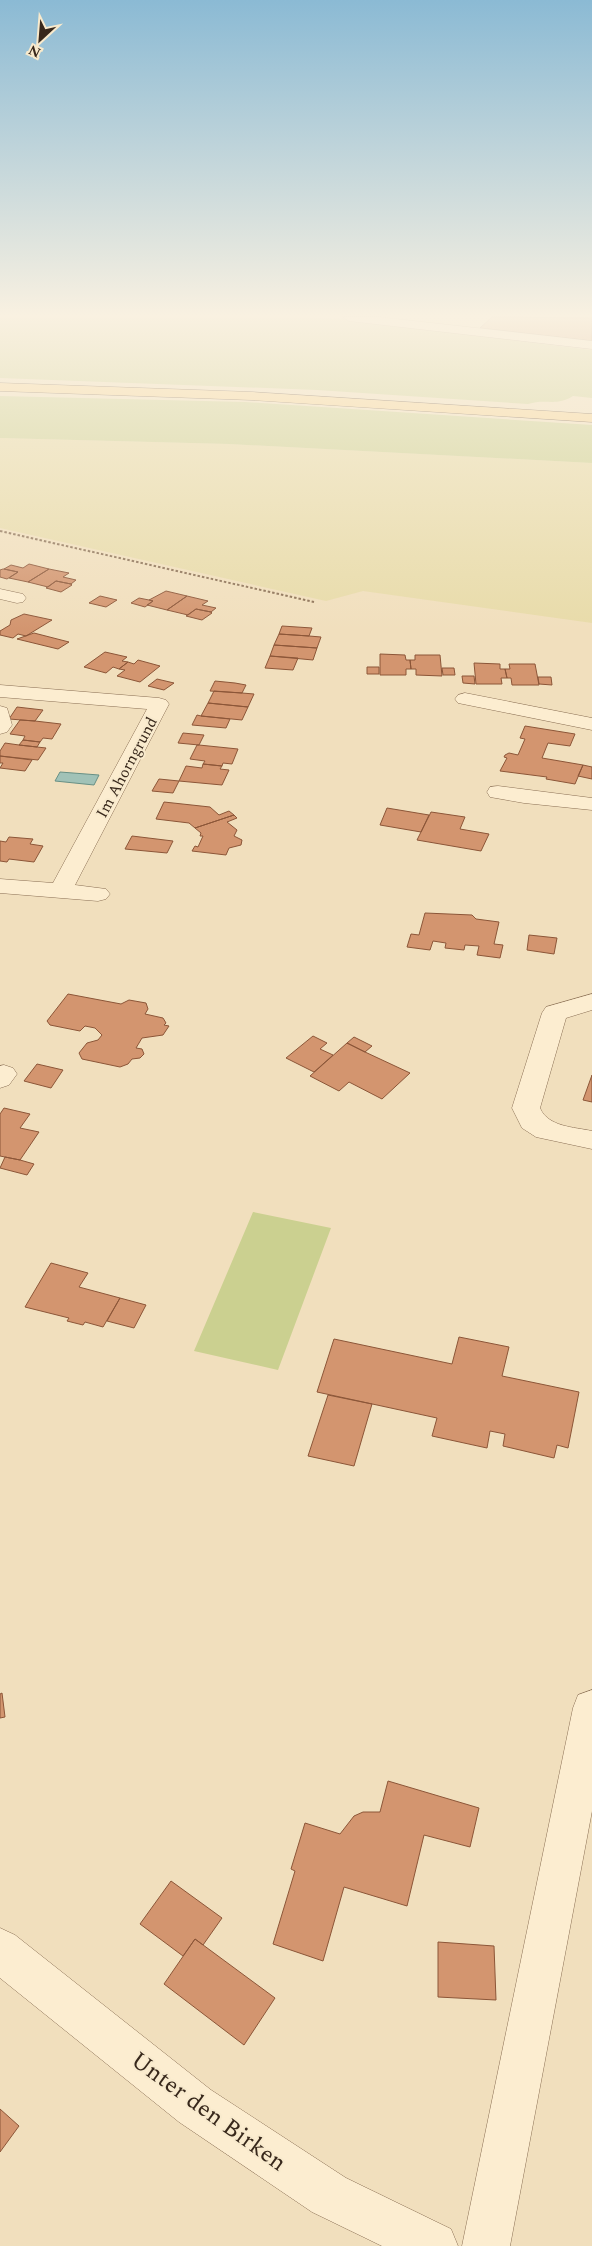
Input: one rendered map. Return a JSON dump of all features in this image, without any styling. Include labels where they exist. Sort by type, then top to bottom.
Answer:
[{"type":"street","points":[[0,728],[2,724],[0,711],[6,692]]},
{"type":"street","name":"Im Ahorngrund","points":[[6,692],[159,704],[60,891]]},
{"type":"street","points":[[465,699],[592,724]]},
{"type":"street","points":[[498,792],[524,797],[592,804]]},
{"type":"street","points":[[0,886],[98,894]]},
{"type":"street","points":[[591,997],[555,1013],[526,1108],[532,1122],[546,1130],[592,1140]]},
{"type":"street","points":[[486,2246],[592,1708]]},
{"type":"street","name":"Unter den Birken","points":[[0,1950],[195,2106],[328,2195],[434,2246]]},
{"type":"path","points":[[0,531],[314,602]]},
{"type":"shaded area","points":[[0,438],[229,444],[592,463],[592,623],[363,591],[326,601],[0,528]]},
{"type":"green space","points":[[0,422],[544,422],[592,425],[592,463],[229,444],[0,438]]},
{"type":"green space","points":[[253,1212],[331,1228],[278,1370],[194,1351]]},
{"type":"water","points":[[60,772],[99,775],[94,785],[55,781]]},
{"type":"building","points":[[29,564],[49,569],[28,582],[9,578],[18,572],[4,569],[11,565],[23,568]]},
{"type":"building","points":[[49,569],[69,573],[63,577],[76,580],[71,584],[56,581],[48,587],[28,582]]},
{"type":"building","points":[[0,570],[18,572],[7,579],[0,577]]},
{"type":"building","points":[[56,581],[72,585],[61,592],[46,588]]},
{"type":"building","points":[[166,591],[187,596],[167,610],[147,605],[153,601],[149,600]]},
{"type":"building","points":[[100,596],[117,600],[106,607],[89,603]]},
{"type":"building","points":[[187,596],[208,601],[202,605],[216,608],[211,612],[196,609],[188,615],[167,610]]},
{"type":"building","points":[[139,598],[153,601],[145,607],[131,603]]},
{"type":"building","points":[[196,609],[212,613],[202,620],[186,616]]},
{"type":"building","points":[[24,614],[52,620],[26,636],[18,634],[13,638],[0,635],[0,631],[10,625],[11,620]]},
{"type":"building","points":[[282,626],[312,628],[309,636],[279,634]]},
{"type":"building","points":[[34,633],[69,642],[58,649],[17,639]]},
{"type":"building","points":[[279,634],[321,637],[317,648],[274,645]]},
{"type":"building","points":[[274,645],[317,648],[313,660],[270,656]]},
{"type":"building","points":[[105,652],[127,657],[122,661],[128,662],[119,669],[113,667],[106,673],[84,667]]},
{"type":"building","points":[[380,654],[405,655],[406,660],[410,660],[411,669],[406,669],[406,675],[380,675]]},
{"type":"building","points":[[415,655],[440,655],[442,676],[416,675],[416,669],[411,669],[410,660],[415,660]]},
{"type":"building","points":[[270,656],[298,658],[293,670],[265,668]]},
{"type":"building","points":[[138,660],[160,666],[140,682],[117,676],[125,670],[119,669],[128,662],[134,664]]},
{"type":"building","points":[[474,663],[500,664],[500,669],[505,669],[507,678],[501,678],[502,684],[476,684]]},
{"type":"building","points":[[509,664],[535,664],[539,685],[512,685],[511,678],[507,678],[505,669],[510,669]]},
{"type":"building","points":[[367,667],[379,667],[379,674],[367,674]]},
{"type":"building","points":[[442,668],[454,668],[455,675],[443,675]]},
{"type":"building","points":[[462,676],[474,676],[475,684],[463,683]]},
{"type":"building","points":[[538,677],[551,677],[552,685],[539,684]]},
{"type":"building","points":[[157,679],[174,683],[164,690],[148,686]]},
{"type":"building","points":[[215,681],[246,685],[242,693],[210,691]]},
{"type":"building","points":[[214,691],[254,694],[248,707],[208,703]]},
{"type":"building","points":[[208,703],[248,707],[242,720],[201,716]]},
{"type":"building","points":[[17,707],[43,710],[35,721],[9,719]]},
{"type":"building","points":[[197,715],[230,719],[226,728],[192,725]]},
{"type":"building","points":[[20,720],[61,724],[52,739],[43,738],[40,742],[23,740],[25,736],[10,734]]},
{"type":"building","points":[[525,726],[575,734],[570,746],[548,743],[542,758],[583,765],[575,784],[546,779],[547,777],[500,771],[507,758],[504,757],[505,755],[509,753],[518,755],[525,739],[520,738]]},
{"type":"building","points":[[183,733],[204,735],[199,745],[178,743]]},
{"type":"building","points":[[23,740],[40,742],[37,747],[19,745]]},
{"type":"building","points":[[5,743],[46,748],[38,760],[0,756],[0,751]]},
{"type":"building","points":[[197,745],[238,749],[232,764],[223,763],[222,766],[203,764],[205,761],[190,759]]},
{"type":"building","points":[[0,756],[32,760],[25,771],[0,768],[3,763],[0,763]]},
{"type":"building","points":[[203,764],[222,766],[220,769],[229,770],[222,785],[179,781],[186,766],[202,768]]},
{"type":"building","points":[[583,765],[592,767],[592,779],[578,776]]},
{"type":"building","points":[[159,779],[179,781],[173,793],[152,791]]},
{"type":"building","points":[[164,802],[210,807],[219,815],[229,811],[234,815],[195,828],[189,823],[156,819]]},
{"type":"building","points":[[387,808],[429,815],[421,832],[380,825]]},
{"type":"building","points":[[431,812],[465,817],[460,829],[489,834],[481,851],[417,840]]},
{"type":"building","points":[[234,815],[237,818],[227,822],[237,830],[234,836],[242,840],[241,845],[229,848],[226,855],[192,851],[195,846],[198,847],[203,836],[200,836],[201,833],[195,828]]},
{"type":"building","points":[[132,836],[173,841],[167,853],[125,849]]},
{"type":"building","points":[[9,837],[33,839],[30,844],[43,846],[34,862],[9,859],[7,862],[0,861],[0,841],[6,842]]},
{"type":"building","points":[[425,913],[472,915],[476,919],[499,922],[494,944],[503,945],[500,958],[477,955],[479,946],[465,945],[464,950],[445,948],[446,943],[433,941],[430,950],[407,947],[411,934],[419,935]]},
{"type":"building","points":[[529,935],[557,938],[554,954],[527,950]]},
{"type":"building","points":[[68,994],[121,1004],[129,1000],[146,1003],[148,1009],[145,1014],[163,1018],[166,1023],[164,1025],[169,1026],[163,1035],[142,1038],[136,1048],[142,1049],[144,1054],[140,1058],[132,1059],[128,1064],[120,1067],[82,1059],[79,1053],[87,1043],[98,1040],[102,1035],[95,1028],[85,1026],[80,1031],[50,1025],[47,1021]]},
{"type":"building","points":[[313,1036],[327,1043],[320,1049],[333,1055],[314,1072],[286,1058]]},
{"type":"building","points":[[354,1037],[372,1046],[365,1052],[347,1043]]},
{"type":"building","points":[[347,1043],[410,1073],[382,1099],[349,1082],[339,1091],[310,1076]]},
{"type":"building","points":[[37,1064],[63,1070],[51,1088],[24,1081]]},
{"type":"building","points":[[592,1075],[592,1102],[583,1100]]},
{"type":"building","points":[[4,1108],[30,1114],[20,1128],[39,1132],[20,1160],[0,1156],[0,1114]]},
{"type":"building","points":[[5,1157],[34,1164],[27,1175],[0,1168]]},
{"type":"building","points":[[51,1263],[88,1273],[79,1287],[120,1298],[103,1327],[85,1322],[83,1325],[67,1321],[69,1318],[25,1307]]},
{"type":"building","points":[[120,1298],[146,1305],[134,1328],[107,1321]]},
{"type":"building","points":[[459,1337],[509,1347],[502,1376],[579,1392],[568,1448],[557,1445],[554,1458],[503,1446],[505,1434],[490,1431],[487,1448],[432,1436],[437,1418],[317,1392],[334,1339],[452,1364]]},
{"type":"building","points":[[328,1395],[372,1404],[354,1466],[308,1456]]},
{"type":"building","points":[[2,1693],[5,1717],[0,1718],[0,1694]]},
{"type":"building","points":[[388,1781],[479,1808],[470,1847],[424,1835],[407,1906],[344,1887],[323,1961],[273,1944],[295,1871],[291,1869],[305,1823],[340,1834],[354,1816],[363,1812],[380,1812]]},
{"type":"building","points":[[171,1881],[222,1918],[203,1945],[195,1939],[183,1956],[140,1924]]},
{"type":"building","points":[[195,1939],[275,1998],[244,2045],[164,1984]]},
{"type":"building","points":[[438,1942],[494,1946],[496,2000],[438,1997]]},
{"type":"building","points":[[0,2109],[19,2126],[0,2152]]}]
